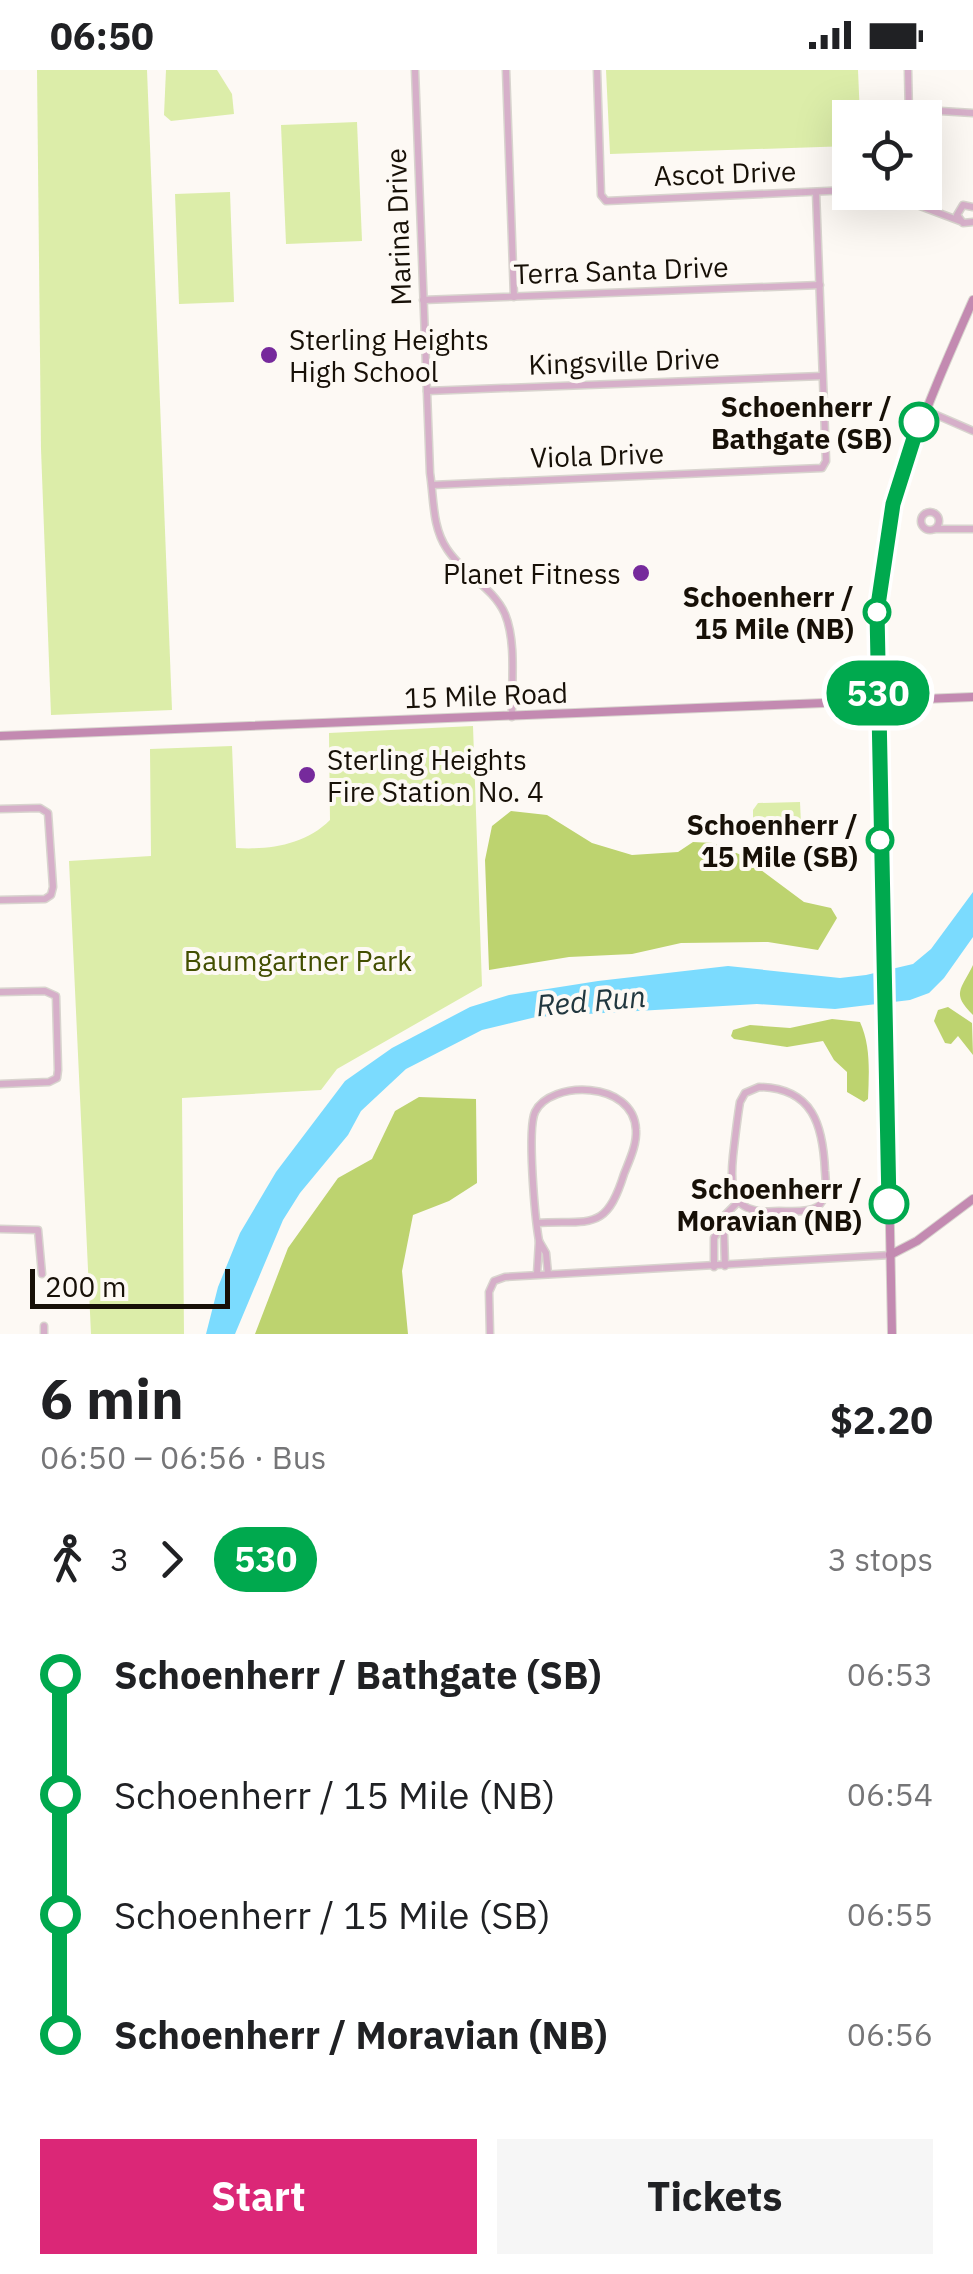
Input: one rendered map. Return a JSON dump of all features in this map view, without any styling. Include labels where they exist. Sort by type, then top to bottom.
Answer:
[{"type":"main road","points":[[892,1334],[877,612],[898,483],[924,410],[973,300]]},
{"type":"main road","name":"15 Mile Road","points":[[0,736],[973,697]]},
{"type":"main road","points":[[890,1255],[916,1242],[973,1198]]},
{"type":"street","name":"Marina Drive","points":[[415,70],[426,391],[435,520],[460,566],[494,597],[508,622],[512,717]]},
{"type":"street","points":[[506,70],[514,297]]},
{"type":"street","name":"Ascot Drive","points":[[597,70],[602,199],[832,191]]},
{"type":"street","points":[[908,70],[908,100]]},
{"type":"street","points":[[942,113],[973,113]]},
{"type":"street","points":[[816,192],[822,376]]},
{"type":"street","points":[[959,216],[963,205],[973,207]]},
{"type":"street","points":[[935,210],[959,216],[966,224],[973,222]]},
{"type":"street","name":"Terra Santa Drive","points":[[423,300],[820,285]]},
{"type":"street","name":"Kingsville Drive","points":[[426,391],[822,376]]},
{"type":"street","name":"Viola Drive","points":[[432,485],[824,466],[822,376]]},
{"type":"street","points":[[924,410],[973,431]]},
{"type":"street","points":[[947,527],[930,512],[920,519],[926,530],[973,529]]},
{"type":"street","points":[[935,529],[939,518]]},
{"type":"street","points":[[0,810],[46,810],[51,895],[44,899],[0,900]]},
{"type":"street","points":[[0,992],[53,993],[57,1078],[49,1082],[0,1084]]},
{"type":"street","points":[[766,1087],[790,1094],[813,1112],[822,1130],[825,1196],[807,1210],[759,1212],[738,1202],[731,1188],[731,1176],[739,1109],[745,1092],[766,1087]]},
{"type":"street","points":[[537,1223],[594,1219],[613,1206],[636,1140],[636,1128],[631,1110],[612,1094],[596,1090],[555,1095],[543,1101],[535,1112],[532,1132],[537,1223],[539,1241],[537,1275]]},
{"type":"street","points":[[714,1267],[714,1238],[724,1216],[738,1202]]},
{"type":"street","points":[[720,1228],[724,1234],[725,1266]]},
{"type":"street","points":[[0,1229],[38,1230],[42,1274]]},
{"type":"street","points":[[539,1241],[546,1253],[548,1274]]},
{"type":"street","points":[[490,1334],[491,1284],[505,1277],[890,1255]]},
{"type":"green space","points":[[37,70],[147,70],[172,710],[51,715],[41,449]]},
{"type":"green space","points":[[166,70],[217,70],[232,94],[234,114],[171,121],[164,115]]},
{"type":"green space","points":[[606,70],[858,70],[859,100],[832,100],[832,147],[610,154]]},
{"type":"green space","points":[[357,122],[362,241],[286,244],[281,125]]},
{"type":"green space","points":[[230,192],[234,302],[179,304],[175,194]]},
{"type":"green space","name":"Baumgartner Park","points":[[473,726],[482,986],[337,1069],[321,1090],[182,1098],[184,1334],[91,1334],[69,861],[151,856],[150,749],[232,746],[236,848],[261,848],[298,840],[330,820],[329,733]]},
{"type":"green space","points":[[800,802],[801,824],[753,823],[753,810],[758,803]]},
{"type":"green space","points":[[511,811],[547,815],[592,843],[632,855],[678,852],[693,842],[713,843],[741,855],[804,902],[831,908],[837,918],[818,950],[768,942],[681,943],[632,954],[569,957],[489,970],[485,860],[492,826]]},
{"type":"green space","points":[[973,965],[973,1015],[962,1001],[960,991]]},
{"type":"green space","points":[[948,1007],[972,1023],[973,1055],[958,1036],[951,1044],[945,1043],[934,1021],[938,1010]]},
{"type":"green space","points":[[832,1019],[860,1022],[864,1031],[869,1070],[868,1099],[864,1102],[847,1092],[847,1072],[823,1041],[787,1047],[731,1036],[733,1030],[750,1025],[790,1028]]},
{"type":"green space","points":[[419,1097],[476,1099],[477,1183],[449,1201],[413,1215],[402,1271],[408,1334],[255,1334],[288,1248],[338,1178],[372,1159],[395,1111]]},
{"type":"water","name":"Red Run","points":[[973,892],[973,937],[929,993],[910,1000],[835,1009],[757,1004],[536,1017],[482,1030],[406,1069],[361,1111],[348,1135],[300,1193],[283,1220],[235,1334],[206,1334],[218,1287],[240,1233],[276,1172],[345,1081],[392,1048],[470,1007],[509,995],[728,966],[840,978],[913,964],[931,949]]},
{"type":"bus line","name":"530","points":[[889,1204],[877,612],[893,504],[919,422]]},
{"type":"place","name":"Sterling Heights High School","points":[[269,355]]},
{"type":"place","name":"Schoenherr / Bathgate (SB)","points":[[919,422]]},
{"type":"place","name":"Planet Fitness","points":[[641,573]]},
{"type":"place","name":"Schoenherr / 15 Mile (NB)","points":[[877,612]]},
{"type":"place","name":"Sterling Heights Fire Station No. 4","points":[[307,775]]},
{"type":"place","name":"Schoenherr / 15 Mile (SB)","points":[[880,840]]},
{"type":"place","name":"Schoenherr / Moravian (NB)","points":[[889,1204]]}]
